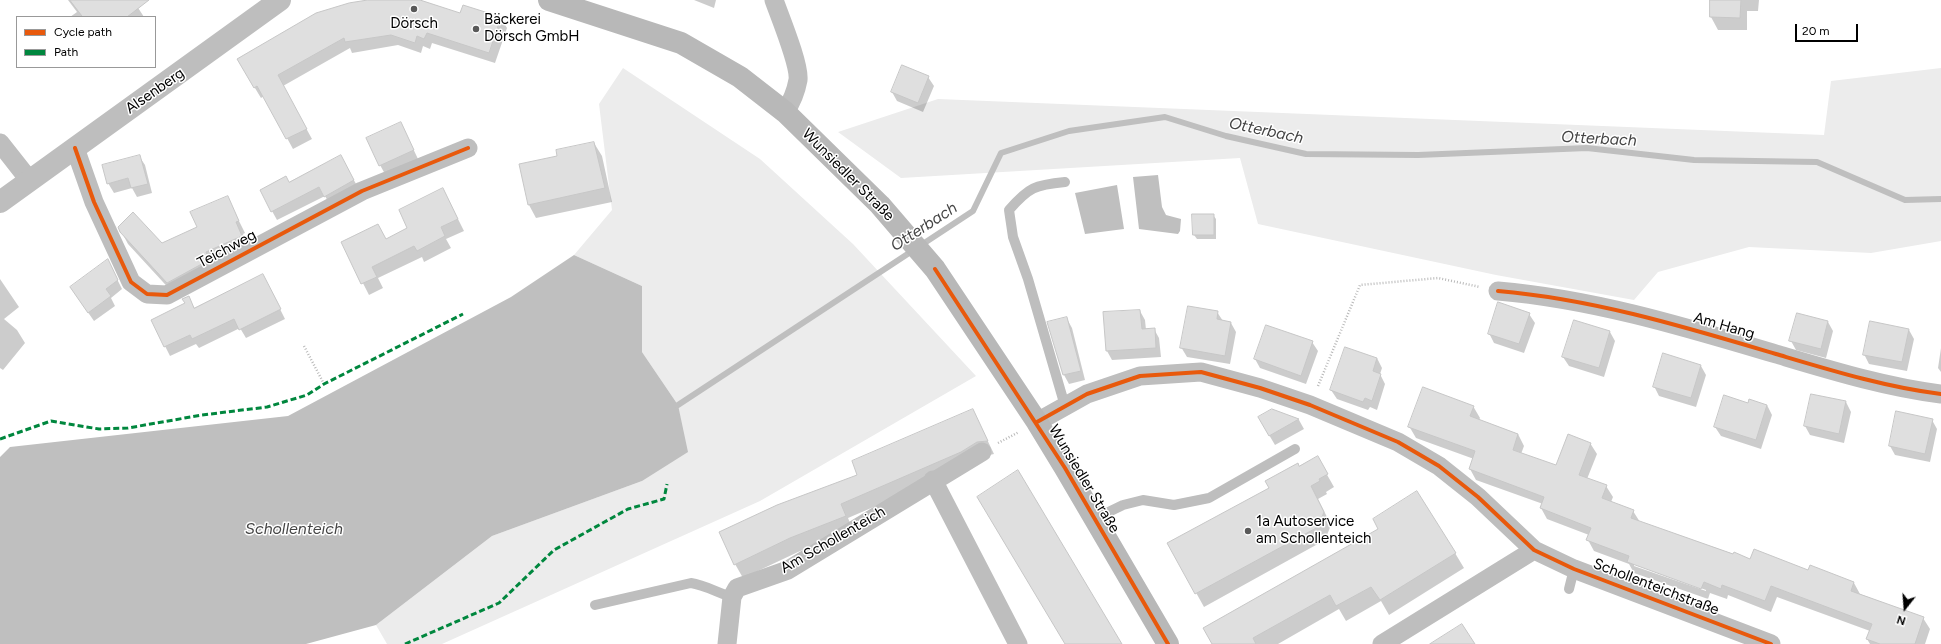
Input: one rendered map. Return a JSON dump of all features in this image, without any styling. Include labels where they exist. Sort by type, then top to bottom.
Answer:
[{"type":"main road","name":"Wunsiedler Straße","points":[[550,0],[681,42],[740,76],[786,112],[880,205],[935,269],[1037,422],[1168,644]]},
{"type":"street","name":"Alsenberg","points":[[0,202],[280,0]]},
{"type":"street","points":[[774,0],[792,50],[798,79],[786,112]]},
{"type":"street","points":[[0,143],[30,181]]},
{"type":"street","name":"Teichweg","points":[[75,148],[94,202],[131,282],[147,294],[167,295],[362,191],[468,148]]},
{"type":"street","name":"Am Hang","points":[[1498,291],[1536,295],[1635,314],[1828,369],[1913,390],[1941,394]]},
{"type":"street","name":"Schollenteichstraße","points":[[1037,422],[1087,394],[1140,376],[1201,372],[1260,388],[1310,405],[1398,442],[1439,466],[1478,497],[1534,550],[1574,569],[1771,644]]},
{"type":"street","name":"Am Schollenteich","points":[[732,597],[737,588],[788,570],[933,480],[982,452]]},
{"type":"street","points":[[933,480],[1018,644]]},
{"type":"street","points":[[1382,644],[1534,550]]},
{"type":"street","points":[[728,644],[732,597]]},
{"type":"lane","points":[[1065,182],[1044,184],[1024,192],[1009,210],[1013,238],[1028,279],[1065,406]]},
{"type":"lane","points":[[1094,519],[1123,505],[1143,500],[1174,505],[1209,498],[1295,450]]},
{"type":"lane","points":[[1569,589],[1574,569]]},
{"type":"lane","points":[[595,605],[691,583],[700,584],[713,592],[732,597]]},
{"type":"path","points":[[1310,405],[1327,368],[1360,285],[1438,278],[1498,291]]},
{"type":"path","points":[[304,346],[324,384]]},
{"type":"path","points":[[982,452],[1037,422]]},
{"type":"shaded area","points":[[623,68],[760,159],[853,244],[976,376],[760,501],[442,644],[387,644],[376,625],[492,536],[642,481],[678,405],[642,352],[642,286],[574,255],[612,210],[599,104]]},
{"type":"shaded area","points":[[1941,68],[1941,241],[1871,253],[1749,247],[1658,272],[1634,300],[1496,275],[1258,224],[1240,158],[901,178],[838,132],[938,99],[1824,135],[1831,81]]},
{"type":"water","points":[[1158,175],[1162,207],[1166,215],[1181,219],[1180,231],[1178,234],[1139,229],[1133,177]]},
{"type":"water","points":[[1117,185],[1124,229],[1085,234],[1075,193]]},
{"type":"water","name":"Schollenteich","points":[[574,255],[642,286],[642,352],[678,405],[688,452],[642,481],[492,536],[376,625],[306,644],[0,644],[0,457],[10,447],[288,416],[511,297]]},
{"type":"building","points":[[70,0],[149,0],[128,16],[82,16]]},
{"type":"building","points":[[368,0],[420,0],[460,13],[463,5],[501,17],[489,53],[427,33],[424,39],[417,36],[415,43],[391,35],[345,42],[344,38],[278,75],[307,129],[286,139],[257,86],[254,88],[237,59],[316,13],[349,3]]},
{"type":"building","points":[[1710,0],[1741,0],[1740,18],[1710,17]]},
{"type":"building","points":[[902,65],[929,76],[918,103],[891,92]]},
{"type":"building","points":[[401,122],[414,150],[379,166],[366,138]]},
{"type":"building","points":[[594,142],[605,188],[528,205],[519,164],[557,156],[556,150]]},
{"type":"building","points":[[140,155],[148,184],[131,188],[128,178],[107,184],[102,165]]},
{"type":"building","points":[[341,155],[354,180],[324,197],[319,187],[271,212],[260,190],[286,176],[289,182]]},
{"type":"building","points":[[443,188],[458,219],[441,227],[445,236],[417,251],[414,246],[372,267],[377,277],[361,284],[341,242],[378,224],[386,239],[407,228],[399,210]]},
{"type":"building","points":[[228,196],[239,221],[236,222],[242,236],[206,252],[209,260],[167,283],[120,232],[118,227],[133,212],[162,243],[197,227],[190,212]]},
{"type":"building","points":[[1192,214],[1214,214],[1214,235],[1193,235]]},
{"type":"building","points":[[108,259],[118,280],[106,289],[111,296],[88,313],[70,287]]},
{"type":"building","points":[[263,274],[281,309],[239,330],[234,319],[192,339],[190,335],[164,347],[151,320],[185,303],[182,299],[189,296],[194,308]]},
{"type":"building","points":[[1498,302],[1530,313],[1519,344],[1488,334]]},
{"type":"building","points":[[1188,306],[1218,311],[1217,319],[1231,322],[1225,356],[1180,348]]},
{"type":"building","points":[[1140,310],[1142,329],[1155,328],[1156,348],[1106,351],[1103,312]]},
{"type":"building","points":[[1797,313],[1828,321],[1821,349],[1789,341]]},
{"type":"building","points":[[1067,317],[1081,371],[1063,375],[1047,322]]},
{"type":"building","points":[[1574,320],[1610,331],[1599,368],[1562,357]]},
{"type":"building","points":[[1870,321],[1909,329],[1902,362],[1863,355]]},
{"type":"building","points":[[1266,325],[1313,341],[1301,376],[1254,359]]},
{"type":"building","points":[[1345,347],[1377,358],[1373,371],[1381,374],[1372,401],[1365,398],[1363,402],[1330,390]]},
{"type":"building","points":[[1663,353],[1701,365],[1691,398],[1653,387]]},
{"type":"building","points":[[1423,387],[1474,406],[1470,416],[1518,434],[1513,450],[1556,465],[1568,434],[1591,443],[1579,475],[1607,485],[1602,498],[1634,510],[1631,518],[1733,554],[1734,552],[1750,559],[1754,549],[1808,570],[1810,565],[1854,582],[1851,591],[1924,617],[1915,644],[1880,644],[1866,639],[1872,624],[1771,586],[1765,601],[1722,585],[1721,589],[1704,582],[1701,589],[1627,562],[1629,556],[1586,540],[1591,528],[1540,508],[1544,497],[1469,469],[1475,451],[1408,427]]},
{"type":"building","points":[[1811,394],[1846,401],[1839,434],[1804,426]]},
{"type":"building","points":[[1724,395],[1748,403],[1749,399],[1767,405],[1756,440],[1714,427]]},
{"type":"building","points":[[973,409],[988,441],[977,442],[961,452],[841,504],[846,516],[790,538],[734,565],[719,532],[777,505],[857,475],[852,461]]},
{"type":"building","points":[[1272,409],[1299,419],[1269,436],[1258,417]]},
{"type":"building","points":[[1896,411],[1933,419],[1925,454],[1889,446]]},
{"type":"building","points":[[1318,456],[1328,474],[1311,486],[1324,512],[1318,527],[1195,594],[1167,543],[1269,488],[1265,481],[1298,463],[1299,466]]},
{"type":"building","points":[[1018,470],[1122,644],[1065,644],[977,497]]},
{"type":"building","points":[[1417,491],[1456,553],[1380,600],[1371,587],[1336,606],[1330,595],[1253,638],[1256,644],[1212,644],[1203,628],[1378,529],[1373,519]]},
{"type":"building","points":[[1462,624],[1475,644],[1430,644]]},
{"type":"waterway","name":"Otterbach","points":[[678,405],[973,211],[1001,153],[1069,131],[1165,117],[1226,136],[1306,154],[1418,155],[1587,148],[1694,160],[1817,162],[1905,200],[1941,199]]},
{"type":"marked path","points":[[0,439],[51,421],[99,429],[128,428],[202,415],[267,407],[307,395],[324,384],[463,314]]},
{"type":"marked path","points":[[405,644],[499,603],[554,550],[628,509],[664,499],[667,484]]},
{"type":"cycle path","points":[[75,148],[94,202],[131,282],[147,294],[167,295],[362,191],[468,148]]},
{"type":"cycle path","points":[[935,269],[1065,468],[1168,644]]},
{"type":"cycle path","points":[[1498,291],[1569,300],[1604,307],[1673,324],[1858,377],[1899,387],[1941,394]]},
{"type":"cycle path","points":[[1037,422],[1087,394],[1140,376],[1201,372],[1260,388],[1310,405],[1398,442],[1439,466],[1478,497],[1534,550],[1574,569],[1771,644]]},
{"type":"place","name":"Dörsch","points":[[414,9]]},
{"type":"place","name":"Bäckerei Dörsch GmbH","points":[[476,29]]},
{"type":"place","name":"1a Autoservice am Schollenteich","points":[[1248,531]]}]
